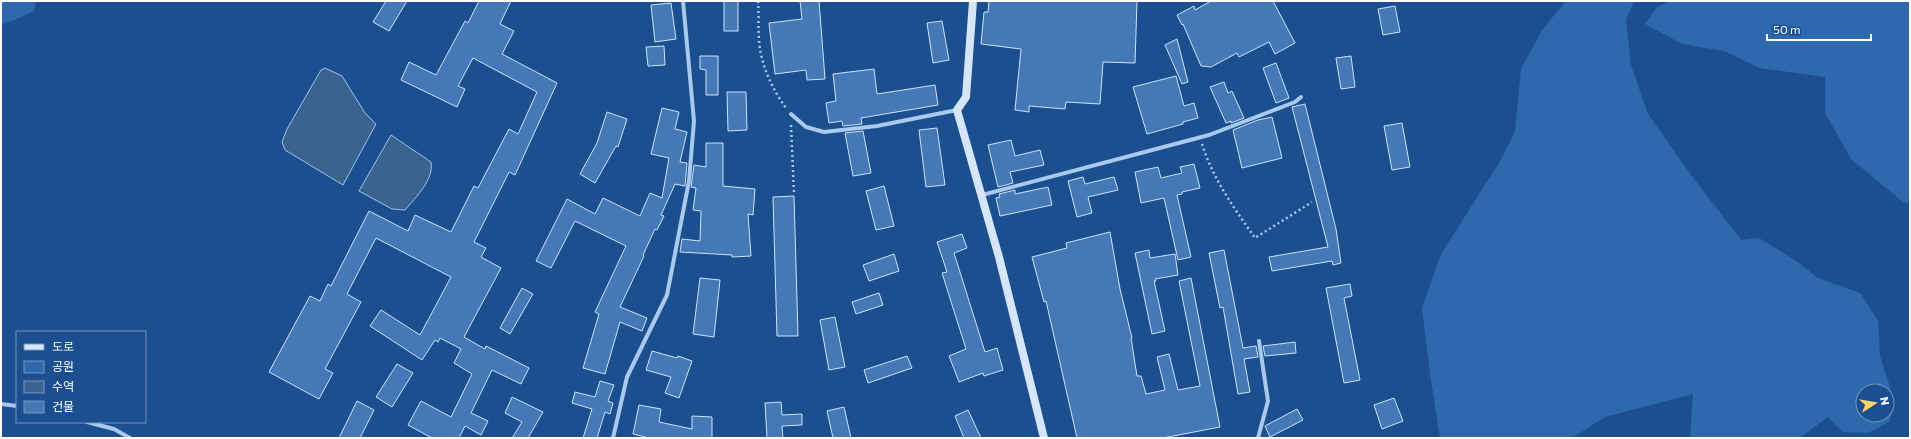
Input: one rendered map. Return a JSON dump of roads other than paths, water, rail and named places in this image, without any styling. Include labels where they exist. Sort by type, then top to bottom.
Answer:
[{"type":"street","points":[[612,438],[627,377],[667,296],[689,180],[694,120],[683,1]]},
{"type":"street","points":[[791,114],[806,127],[824,132],[877,126],[957,110],[966,97],[973,1]]},
{"type":"street","points":[[981,195],[1200,138],[1295,102],[1301,97]]},
{"type":"street","points":[[957,110],[999,257],[1044,438]]},
{"type":"street","points":[[1258,438],[1268,401],[1259,341]]},
{"type":"street","points":[[1,404],[16,406]]},
{"type":"street","points":[[91,423],[114,429],[130,438]]},
{"type":"water","points":[[325,68],[342,76],[365,113],[376,124],[343,185],[285,150],[282,142],[287,129],[321,70]]},
{"type":"water","points":[[391,135],[431,162],[430,175],[427,182],[405,210],[392,209],[359,191]]}]
